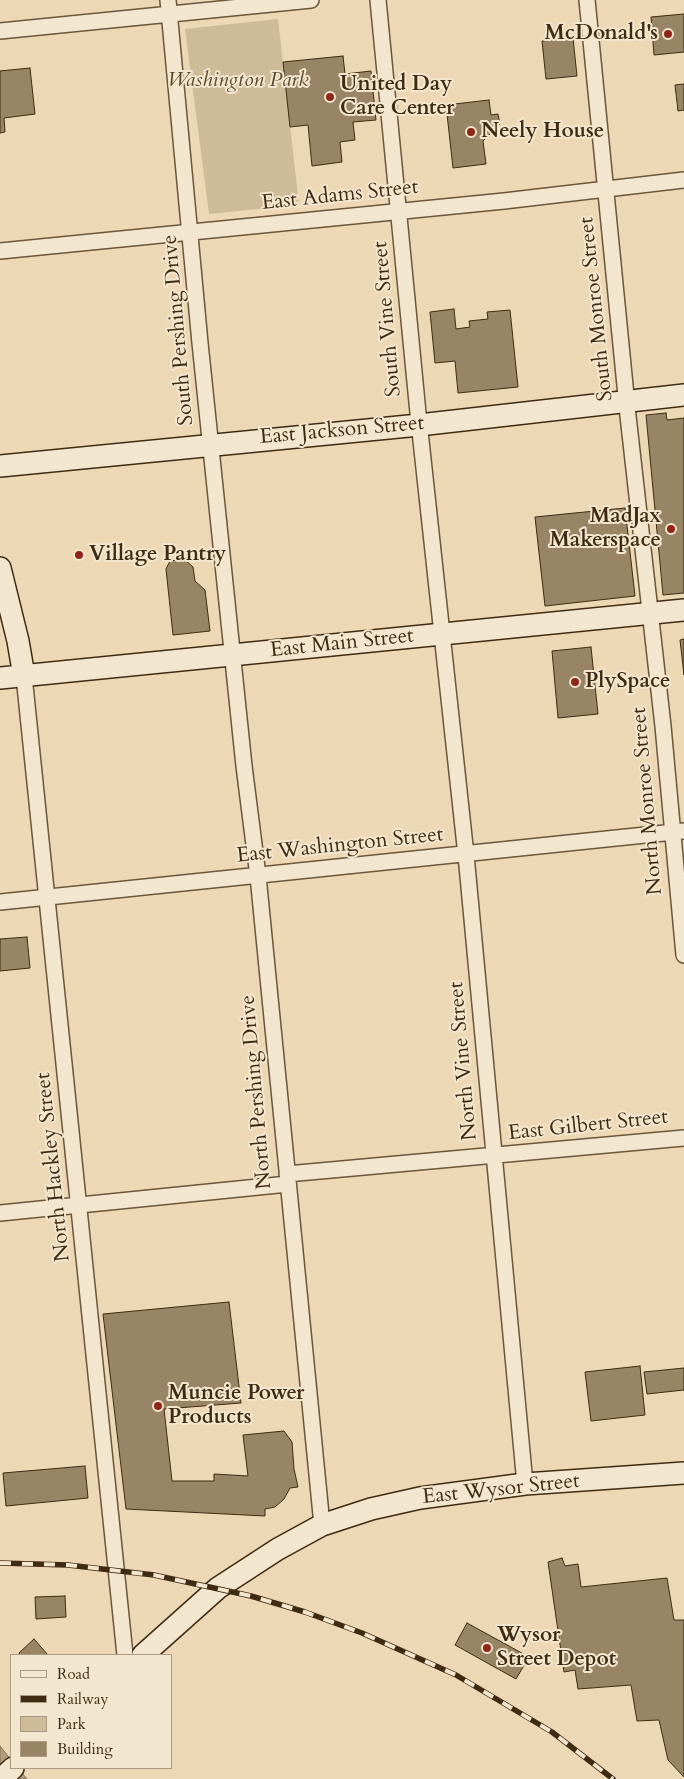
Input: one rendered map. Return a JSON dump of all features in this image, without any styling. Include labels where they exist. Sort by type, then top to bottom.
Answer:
[{"type":"main road","name":"East Jackson Street","points":[[0,466],[684,396]]},
{"type":"main road","points":[[0,568],[18,641],[24,676]]},
{"type":"main road","name":"East Main Street","points":[[0,678],[684,610]]},
{"type":"main road","name":"East Wysor Street","points":[[144,1654],[218,1588],[278,1549],[322,1525],[371,1509],[420,1498],[526,1484],[684,1473]]},
{"type":"main road","points":[[1,1779],[12,1769]]},
{"type":"street","points":[[0,31],[169,7],[311,0]]},
{"type":"street","name":"South Vine Street","points":[[378,0],[419,424],[442,634]]},
{"type":"street","name":"South Monroe Street","points":[[587,0],[627,402],[651,614]]},
{"type":"street","name":"South Pershing Drive","points":[[169,7],[211,444],[234,655]]},
{"type":"street","name":"East Adams Street","points":[[0,251],[399,212],[684,180]]},
{"type":"street","name":"North Monroe Street","points":[[651,614],[663,726],[678,832],[684,955]]},
{"type":"street","name":"North Vine Street","points":[[442,634],[466,855],[526,1484]]},
{"type":"street","name":"North Pershing Drive","points":[[234,655],[244,766],[258,876],[322,1525]]},
{"type":"street","name":"North Hackley Street","points":[[24,676],[125,1654]]},
{"type":"street","name":"East Washington Street","points":[[0,902],[678,832]]},
{"type":"street","name":"East Gilbert Street","points":[[0,1213],[79,1207],[287,1179],[494,1156],[684,1138]]},
{"type":"green space","name":"Washington Park","points":[[278,19],[299,205],[209,214],[185,29]]},
{"type":"shaded area","points":[[0,1746],[10,1759],[10,1769],[19,1769],[27,1779],[0,1779]]},
{"type":"building","name":"McDonald's","points":[[684,14],[684,52],[654,55],[651,17]]},
{"type":"building","points":[[573,38],[577,76],[546,79],[542,41]]},
{"type":"building","name":"United Day Care Center","points":[[343,56],[345,74],[371,71],[376,120],[353,122],[355,140],[340,142],[342,162],[312,166],[308,125],[290,127],[283,62]]},
{"type":"building","points":[[30,68],[35,114],[4,118],[5,132],[0,133],[0,71]]},
{"type":"building","points":[[684,84],[684,110],[678,111],[675,85]]},
{"type":"building","name":"Neely House","points":[[489,100],[491,115],[498,114],[500,124],[483,141],[486,164],[453,168],[446,105]]},
{"type":"building","points":[[454,309],[456,329],[470,327],[469,321],[488,319],[487,312],[510,310],[518,387],[458,393],[455,361],[435,363],[430,312]]},
{"type":"building","name":"MadJax Makerspace","points":[[666,413],[667,420],[684,418],[684,593],[663,595],[646,415]]},
{"type":"building","points":[[625,508],[635,596],[545,606],[535,517]]},
{"type":"building","points":[[184,559],[193,567],[195,581],[205,590],[210,631],[173,635],[166,569],[170,561]]},
{"type":"building","points":[[684,639],[684,675],[680,640]]},
{"type":"building","name":"PlySpace","points":[[591,647],[598,714],[558,718],[552,651]]},
{"type":"building","points":[[27,937],[30,968],[0,971],[0,939]]},
{"type":"building","name":"Muncie Power Products","points":[[229,1302],[241,1403],[164,1409],[172,1481],[214,1481],[214,1474],[248,1476],[243,1435],[284,1431],[292,1442],[294,1469],[298,1487],[290,1488],[284,1499],[275,1507],[265,1509],[265,1516],[126,1509],[103,1314]]},
{"type":"building","points":[[640,1366],[645,1415],[591,1421],[585,1372]]},
{"type":"building","points":[[684,1368],[684,1390],[647,1394],[644,1372]]},
{"type":"building","points":[[85,1466],[88,1498],[6,1506],[3,1473]]},
{"type":"building","points":[[562,1558],[565,1566],[578,1564],[581,1587],[667,1578],[674,1620],[684,1620],[684,1777],[668,1760],[659,1720],[637,1721],[631,1685],[578,1689],[575,1670],[564,1672],[548,1562]]},
{"type":"building","points":[[65,1596],[66,1617],[36,1619],[35,1597]]},
{"type":"building","name":"Wysor Street Depot","points":[[467,1623],[529,1657],[516,1679],[455,1645]]},
{"type":"building","points":[[34,1639],[47,1654],[20,1654]]},
{"type":"railway","points":[[0,1563],[68,1565],[154,1575],[251,1596],[305,1612],[362,1633],[456,1675],[552,1732],[613,1779]]},
{"type":"place","name":"McDonald's","points":[[668,34]]},
{"type":"place","name":"United Day Care Center","points":[[330,97]]},
{"type":"place","name":"Neely House","points":[[471,132]]},
{"type":"place","name":"MadJax Makerspace","points":[[671,529]]},
{"type":"place","name":"Village Pantry","points":[[79,555]]},
{"type":"place","name":"PlySpace","points":[[575,682]]},
{"type":"place","name":"Muncie Power Products","points":[[158,1406]]},
{"type":"place","name":"Wysor Street Depot","points":[[487,1648]]}]
